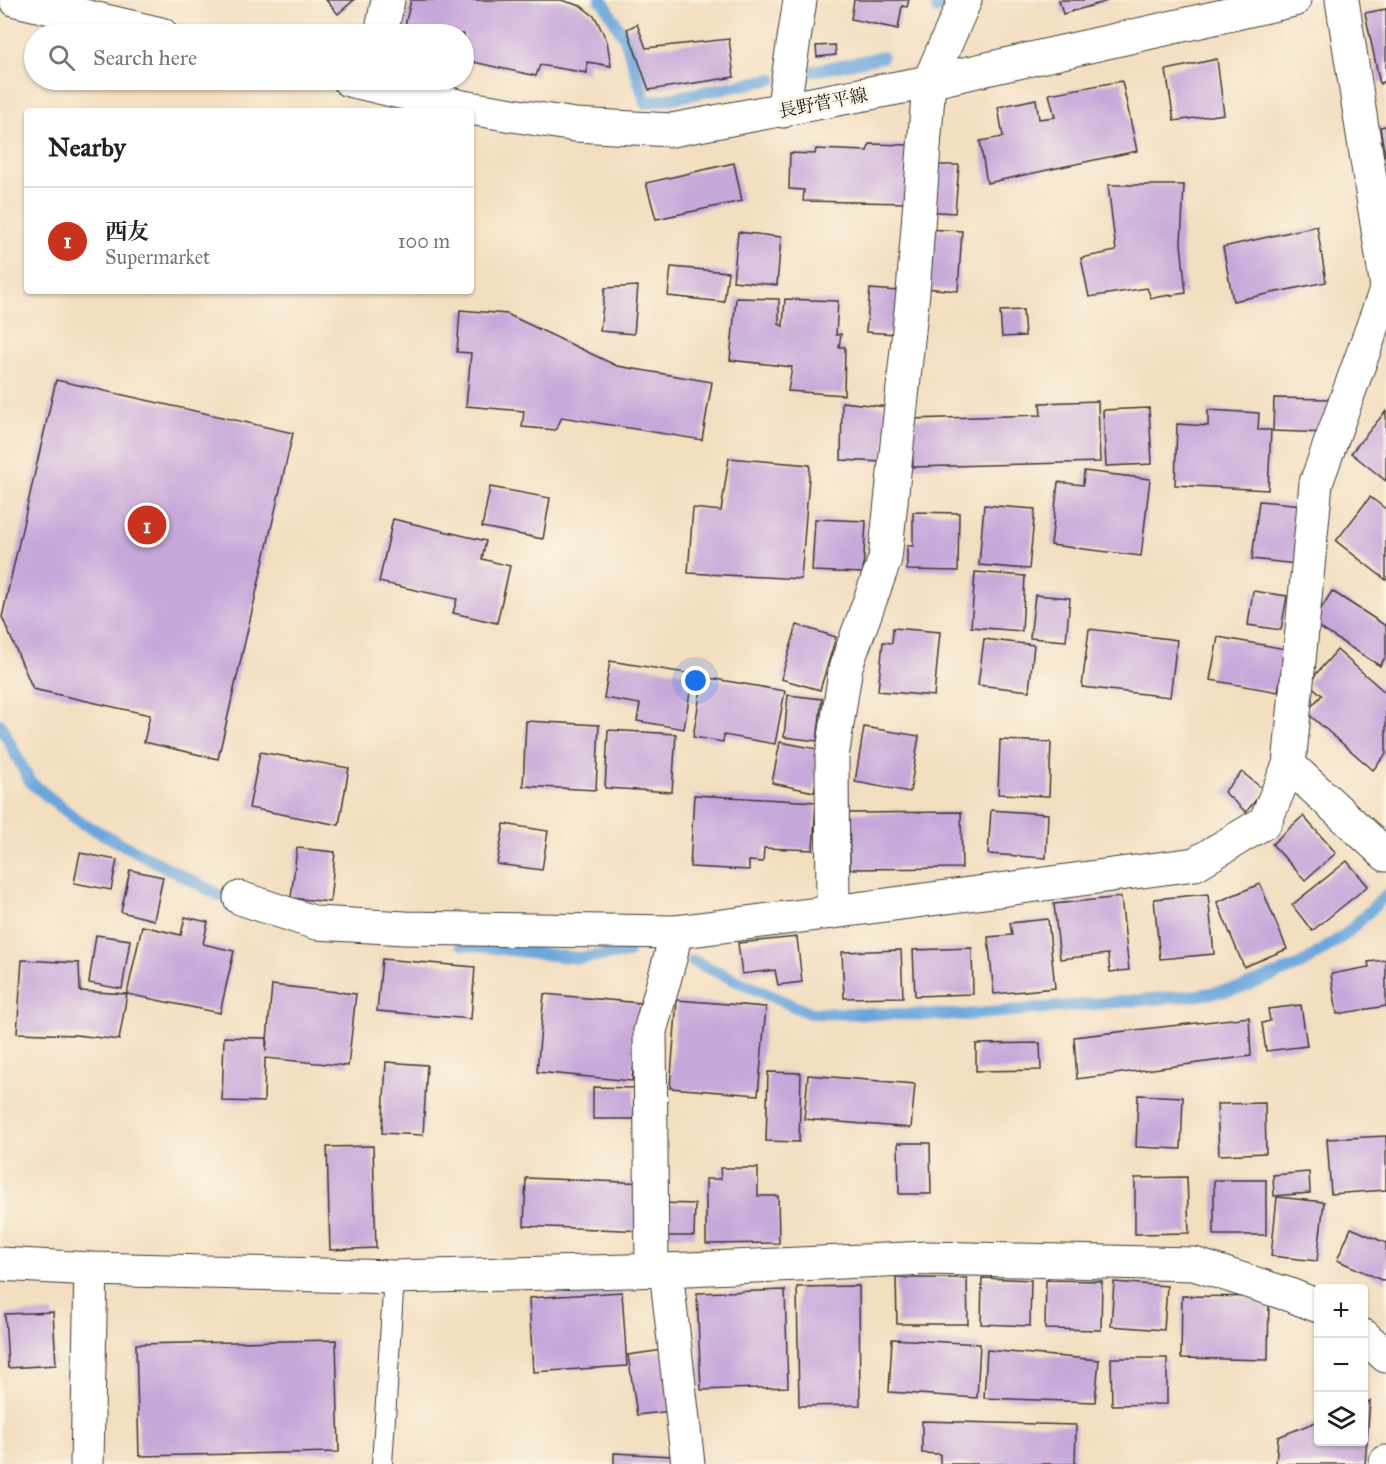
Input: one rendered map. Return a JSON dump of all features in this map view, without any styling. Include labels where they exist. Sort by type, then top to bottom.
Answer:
[{"type":"street","points":[[16,0],[118,24]]},
{"type":"street","points":[[383,24],[388,0]]},
{"type":"street","points":[[783,111],[800,0]]},
{"type":"street","points":[[833,912],[832,757],[846,666],[885,559],[913,292],[929,82],[965,0]]},
{"type":"street","name":"長野菅平線","points":[[474,109],[575,125],[672,130],[929,82],[1294,0]]},
{"type":"street","points":[[1342,0],[1386,280]]},
{"type":"street","name":"長野菅平線","points":[[398,90],[469,108]]},
{"type":"street","points":[[240,898],[316,923],[417,928],[675,932],[1196,864],[1265,822],[1289,765],[1316,483],[1386,290]]},
{"type":"street","points":[[1289,765],[1386,855]]},
{"type":"street","points":[[675,932],[650,1031],[659,1270],[688,1464]]},
{"type":"street","points":[[0,1264],[91,1269],[394,1277],[659,1270],[927,1258],[1194,1264],[1314,1304]]},
{"type":"street","points":[[87,1464],[91,1269]]},
{"type":"street","points":[[1366,1338],[1386,1356]]},
{"type":"lane","points":[[382,1464],[394,1277]]},
{"type":"building","points":[[326,0],[354,0],[338,14]]},
{"type":"building","points":[[411,0],[561,0],[581,6],[595,17],[607,41],[611,66],[587,62],[587,73],[540,65],[536,76],[474,62],[474,24],[405,24]]},
{"type":"building","points":[[854,0],[909,0],[907,7],[902,6],[898,29],[851,19]]},
{"type":"building","points":[[1059,0],[1108,0],[1108,1],[1063,14]]},
{"type":"building","points":[[1386,9],[1386,80],[1380,84],[1365,13]]},
{"type":"building","points":[[637,24],[646,48],[729,39],[734,77],[649,90],[627,29]]},
{"type":"building","points":[[835,45],[836,55],[817,57],[816,46]]},
{"type":"building","points":[[1217,59],[1224,114],[1174,121],[1166,70]]},
{"type":"building","points":[[1122,81],[1137,151],[987,183],[980,141],[1003,137],[998,107],[1036,99],[1039,119],[1055,117],[1049,94]]},
{"type":"building","points":[[1386,126],[1386,156],[1385,156],[1380,127]]},
{"type":"building","points":[[870,144],[910,145],[908,203],[803,201],[804,190],[789,189],[790,153],[815,154],[816,149],[867,151]]},
{"type":"building","points":[[734,163],[742,201],[656,219],[646,183]]},
{"type":"building","points":[[927,165],[959,165],[955,213],[925,211]]},
{"type":"building","points":[[1108,185],[1184,185],[1181,243],[1186,293],[1151,298],[1147,288],[1089,297],[1081,258],[1116,251]]},
{"type":"building","points":[[1317,226],[1326,282],[1233,301],[1223,247]]},
{"type":"building","points":[[926,229],[962,231],[958,291],[925,288]]},
{"type":"building","points":[[738,232],[781,237],[777,285],[733,281]]},
{"type":"building","points":[[671,267],[728,272],[724,302],[668,296]]},
{"type":"building","points":[[638,286],[634,334],[600,331],[605,288]]},
{"type":"building","points":[[870,289],[898,291],[896,334],[866,332]]},
{"type":"building","points":[[736,298],[779,299],[779,324],[783,326],[785,299],[838,301],[836,335],[841,334],[839,347],[845,347],[844,395],[788,391],[792,367],[730,360]]},
{"type":"building","points":[[460,310],[507,314],[617,366],[712,382],[702,440],[562,417],[556,430],[522,427],[524,411],[466,406],[471,353],[457,352]]},
{"type":"building","points":[[1023,310],[1025,336],[1002,337],[1000,311]]},
{"type":"building","points":[[56,380],[293,433],[218,759],[144,742],[150,715],[33,689],[2,617]]},
{"type":"building","points":[[1274,398],[1329,399],[1328,433],[1273,431]]},
{"type":"building","points":[[1098,401],[1100,462],[913,467],[911,419],[1041,415],[1040,403]]},
{"type":"building","points":[[842,402],[888,407],[883,462],[841,460]]},
{"type":"building","points":[[1149,408],[1152,464],[1106,466],[1103,410]]},
{"type":"building","points":[[1208,410],[1259,413],[1258,430],[1271,430],[1268,490],[1175,485],[1177,424],[1208,426]]},
{"type":"building","points":[[1386,411],[1386,481],[1351,453]]},
{"type":"building","points":[[729,458],[810,465],[801,579],[688,573],[693,508],[721,511]]},
{"type":"building","points":[[1084,471],[1150,479],[1141,556],[1051,545],[1058,482],[1083,485]]},
{"type":"building","points":[[490,487],[550,498],[543,539],[482,527]]},
{"type":"building","points":[[1370,497],[1386,509],[1386,580],[1336,541]]},
{"type":"building","points":[[1259,501],[1303,505],[1296,564],[1252,559]]},
{"type":"building","points":[[984,505],[1035,509],[1029,569],[979,565]]},
{"type":"building","points":[[913,512],[959,513],[958,571],[907,570],[907,546],[913,546]]},
{"type":"building","points":[[393,519],[486,541],[482,559],[510,566],[497,623],[453,613],[457,599],[379,582]]},
{"type":"building","points":[[815,519],[866,521],[863,573],[812,571]]},
{"type":"building","points":[[975,572],[1025,576],[1022,631],[971,627]]},
{"type":"building","points":[[1253,591],[1287,596],[1281,630],[1248,625]]},
{"type":"building","points":[[1332,591],[1386,626],[1386,656],[1380,666],[1312,623]]},
{"type":"building","points":[[1035,595],[1070,598],[1066,641],[1030,638]]},
{"type":"building","points":[[797,625],[836,637],[820,690],[781,679]]},
{"type":"building","points":[[893,628],[940,632],[934,696],[878,691],[883,642],[892,643]]},
{"type":"building","points":[[1089,629],[1177,640],[1170,697],[1082,687]]},
{"type":"building","points":[[1218,637],[1286,649],[1278,692],[1210,680]]},
{"type":"building","points":[[984,639],[1034,645],[1029,691],[978,685]]},
{"type":"building","points":[[1337,650],[1386,693],[1386,754],[1373,770],[1306,712],[1322,695],[1308,683]]},
{"type":"building","points":[[610,661],[693,674],[684,729],[637,721],[640,704],[604,698]]},
{"type":"building","points":[[703,677],[785,691],[775,744],[724,735],[723,742],[693,737]]},
{"type":"building","points":[[788,695],[822,699],[817,741],[784,737]]},
{"type":"building","points":[[526,721],[599,725],[596,790],[523,786]]},
{"type":"building","points":[[864,727],[919,736],[910,792],[855,782]]},
{"type":"building","points":[[608,730],[676,734],[672,792],[605,788]]},
{"type":"building","points":[[1000,740],[1051,742],[1049,796],[998,794]]},
{"type":"building","points":[[780,742],[823,750],[814,792],[772,783]]},
{"type":"building","points":[[260,752],[349,768],[339,825],[249,808]]},
{"type":"building","points":[[1242,772],[1264,790],[1246,812],[1224,792]]},
{"type":"building","points":[[694,795],[816,802],[813,850],[764,848],[763,862],[749,861],[749,870],[690,867]]},
{"type":"building","points":[[991,810],[1048,814],[1046,858],[988,854]]},
{"type":"building","points":[[961,812],[962,868],[850,869],[849,813]]},
{"type":"building","points":[[1303,816],[1336,853],[1305,880],[1272,844]]},
{"type":"building","points":[[504,824],[548,831],[542,870],[497,864]]},
{"type":"building","points":[[297,848],[335,852],[330,902],[291,898]]},
{"type":"building","points":[[80,853],[117,860],[111,890],[74,883]]},
{"type":"building","points":[[1347,861],[1368,886],[1312,931],[1292,905]]},
{"type":"building","points":[[130,870],[163,877],[154,920],[121,912]]},
{"type":"building","points":[[1260,884],[1287,949],[1244,967],[1217,902]]},
{"type":"building","points":[[1208,894],[1214,954],[1160,959],[1154,899]]},
{"type":"building","points":[[1121,897],[1129,970],[1110,972],[1108,954],[1060,959],[1054,904]]},
{"type":"building","points":[[185,917],[208,922],[203,944],[234,951],[220,1013],[127,994],[142,926],[181,935]]},
{"type":"building","points":[[1048,919],[1055,988],[994,994],[988,937],[1012,935],[1010,923]]},
{"type":"building","points":[[96,935],[130,940],[122,989],[89,983]]},
{"type":"building","points":[[797,937],[802,982],[778,985],[775,970],[742,974],[738,943]]},
{"type":"building","points":[[972,948],[973,994],[915,996],[913,950]]},
{"type":"building","points":[[901,950],[903,997],[844,998],[842,952]]},
{"type":"building","points":[[382,959],[475,967],[471,1019],[377,1011]]},
{"type":"building","points":[[22,960],[79,963],[80,991],[127,994],[119,1040],[76,1035],[17,1033]]},
{"type":"building","points":[[1386,960],[1386,1006],[1337,1014],[1331,974],[1369,967],[1368,962]]},
{"type":"building","points":[[272,985],[356,994],[348,1066],[265,1058],[264,1102],[222,1101],[224,1037],[266,1038],[266,1051]]},
{"type":"building","points":[[544,994],[640,1003],[632,1081],[537,1072]]},
{"type":"building","points":[[677,1000],[766,1007],[758,1095],[670,1088]]},
{"type":"building","points":[[1301,1005],[1307,1046],[1266,1051],[1262,1023],[1270,1021],[1268,1009]]},
{"type":"building","points":[[1249,1017],[1251,1056],[1077,1079],[1074,1037]]},
{"type":"building","points":[[1040,1043],[1041,1070],[976,1071],[976,1044]]},
{"type":"building","points":[[386,1062],[427,1065],[423,1135],[382,1133]]},
{"type":"building","points":[[768,1072],[801,1073],[799,1142],[766,1141]]},
{"type":"building","points":[[808,1075],[915,1084],[911,1128],[804,1119]]},
{"type":"building","points":[[593,1087],[634,1088],[634,1119],[593,1119]]},
{"type":"building","points":[[1138,1095],[1183,1097],[1181,1149],[1136,1147]]},
{"type":"building","points":[[1265,1103],[1266,1153],[1219,1155],[1217,1104]]},
{"type":"building","points":[[1386,1136],[1386,1190],[1331,1194],[1327,1139]]},
{"type":"building","points":[[898,1143],[930,1143],[931,1194],[899,1194]]},
{"type":"building","points":[[373,1146],[376,1248],[330,1250],[327,1147]]},
{"type":"building","points":[[720,1168],[758,1168],[758,1196],[778,1196],[779,1243],[706,1244],[706,1179],[721,1179]]},
{"type":"building","points":[[1309,1172],[1310,1193],[1274,1196],[1273,1175]]},
{"type":"building","points":[[1187,1177],[1189,1233],[1135,1234],[1135,1178]]},
{"type":"building","points":[[526,1178],[648,1183],[646,1231],[524,1226]]},
{"type":"building","points":[[1214,1180],[1266,1180],[1266,1235],[1214,1235]]},
{"type":"building","points":[[1277,1197],[1324,1202],[1317,1261],[1271,1256]]},
{"type":"building","points":[[662,1203],[695,1204],[694,1236],[661,1236]]},
{"type":"building","points":[[1351,1228],[1386,1243],[1386,1282],[1337,1260]]},
{"type":"building","points":[[896,1278],[967,1278],[968,1324],[897,1324]]},
{"type":"building","points":[[982,1278],[1031,1280],[1030,1326],[981,1324]]},
{"type":"building","points":[[1046,1280],[1102,1281],[1101,1330],[1045,1329]]},
{"type":"building","points":[[1114,1282],[1167,1286],[1164,1330],[1111,1326]]},
{"type":"building","points":[[859,1286],[860,1405],[799,1406],[797,1287]]},
{"type":"building","points":[[785,1290],[788,1387],[701,1390],[697,1293]]},
{"type":"building","points":[[622,1292],[627,1366],[533,1372],[529,1298]]},
{"type":"building","points":[[1182,1296],[1269,1297],[1268,1360],[1181,1358]]},
{"type":"building","points":[[53,1312],[56,1365],[8,1368],[5,1314]]},
{"type":"building","points":[[892,1339],[980,1344],[977,1398],[889,1392]]},
{"type":"building","points":[[336,1340],[339,1452],[139,1456],[136,1344]]},
{"type":"building","points":[[663,1350],[672,1411],[637,1415],[628,1355]]},
{"type":"building","points":[[987,1350],[1099,1360],[1095,1402],[984,1398]]},
{"type":"building","points":[[1111,1358],[1167,1358],[1167,1404],[1112,1405]]},
{"type":"building","points":[[1370,1401],[1368,1426],[1368,1402]]},
{"type":"building","points":[[922,1421],[1076,1425],[1075,1464],[940,1464],[940,1454],[922,1453]]},
{"type":"building","points":[[1314,1423],[1314,1446],[1366,1446],[1365,1464],[1276,1464],[1278,1437]]},
{"type":"building","points":[[614,1453],[672,1456],[671,1464],[614,1464]]},
{"type":"waterway","points":[[600,0],[603,1],[625,39],[646,103],[772,79]]},
{"type":"waterway","points":[[937,9],[942,0]]},
{"type":"waterway","points":[[813,71],[882,57]]},
{"type":"waterway","points":[[0,724],[30,782],[80,822],[238,905]]},
{"type":"waterway","points":[[693,961],[809,1013],[965,1015],[1199,995],[1241,988],[1300,965],[1345,935],[1386,895]]},
{"type":"waterway","points":[[461,944],[577,958],[628,953]]},
{"type":"place","name":"西友","points":[[147,525]]}]
